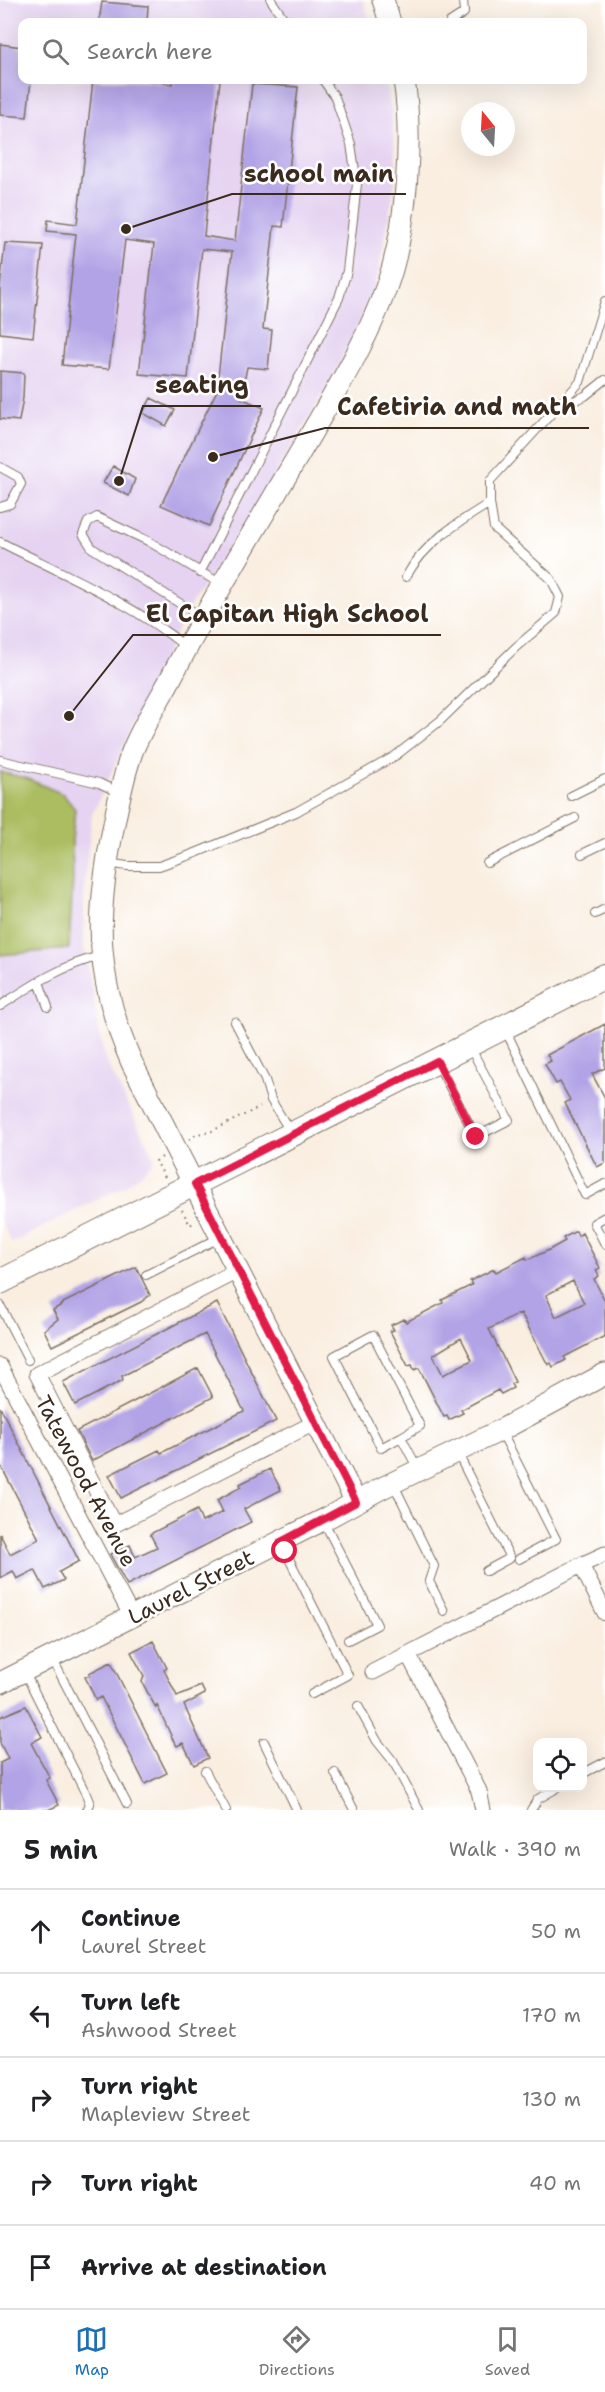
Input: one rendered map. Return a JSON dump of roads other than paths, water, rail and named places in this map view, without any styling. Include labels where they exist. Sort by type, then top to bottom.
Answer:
[{"type":"main road","points":[[383,0],[389,18]]},
{"type":"main road","points":[[356,1502],[132,1063],[118,1030],[106,986],[102,956],[101,900],[120,793],[133,751],[203,618],[355,359],[387,285],[398,244],[408,161],[404,84]]},
{"type":"main road","points":[[0,1282],[605,976]]},
{"type":"main road","name":"Laurel Street","points":[[0,1683],[604,1377]]},
{"type":"street","points":[[239,1270],[37,1374],[114,1525],[316,1422]]},
{"type":"street","name":"Tatewood Avenue","points":[[0,1366],[132,1617]]},
{"type":"street","points":[[373,1672],[605,1554]]},
{"type":"street","points":[[581,1565],[605,1613]]},
{"type":"street","points":[[408,1654],[479,1791],[483,1810]]},
{"type":"lane","points":[[271,0],[283,18]]},
{"type":"lane","points":[[456,18],[464,13],[463,0]]},
{"type":"lane","points":[[200,573],[339,298],[347,271],[357,184],[351,144],[335,97],[326,84]]},
{"type":"lane","points":[[106,862],[127,866],[159,867],[306,806],[395,756],[440,722],[516,647],[556,613],[560,597],[551,579],[494,528],[490,503],[490,482],[580,382],[605,301]]},
{"type":"lane","points":[[556,409],[585,396],[605,380]]},
{"type":"lane","points":[[0,467],[18,477],[21,484],[10,504],[0,507]]},
{"type":"lane","points":[[406,577],[414,561],[434,541],[464,518],[490,503]]},
{"type":"lane","points":[[203,618],[104,558],[92,548],[83,534],[88,522],[97,517],[148,541],[222,585]]},
{"type":"lane","points":[[0,542],[123,605],[169,633],[187,648]]},
{"type":"lane","points":[[0,760],[99,783],[120,793]]},
{"type":"lane","points":[[571,796],[605,779]]},
{"type":"lane","points":[[487,863],[575,818]]},
{"type":"lane","points":[[582,854],[605,843]]},
{"type":"lane","points":[[595,914],[605,909]]},
{"type":"lane","points":[[0,1006],[72,965],[102,956]]},
{"type":"lane","points":[[39,982],[48,1007]]},
{"type":"lane","points":[[235,1022],[265,1080],[271,1100],[292,1135]]},
{"type":"lane","points":[[504,1027],[585,1195],[605,1184]]},
{"type":"lane","points":[[437,1061],[476,1137],[509,1120],[469,1045]]},
{"type":"lane","points":[[605,1217],[594,1223],[605,1244]]},
{"type":"lane","points":[[146,1275],[222,1236]]},
{"type":"lane","points":[[0,1305],[28,1360]]},
{"type":"lane","points":[[373,1335],[420,1426],[401,1437],[381,1448],[334,1356],[373,1335]]},
{"type":"lane","points":[[501,1430],[556,1539],[519,1559]]},
{"type":"lane","points":[[401,1437],[419,1470]]},
{"type":"lane","points":[[456,1452],[510,1558],[486,1571]]},
{"type":"lane","points":[[393,1483],[434,1566],[429,1581],[444,1611]]},
{"type":"lane","points":[[323,1520],[377,1625],[348,1640]]},
{"type":"lane","points":[[281,1542],[348,1675],[312,1694]]},
{"type":"lane","points":[[52,1657],[127,1804]]},
{"type":"lane","points":[[24,1671],[86,1794],[90,1804],[87,1810]]},
{"type":"lane","points":[[358,1707],[377,1741],[393,1761],[419,1810]]},
{"type":"lane","points":[[264,1743],[297,1810]]},
{"type":"lane","points":[[587,1771],[605,1762]]},
{"type":"lane","points":[[205,1771],[226,1810]]},
{"type":"lane","points":[[335,1773],[354,1810]]},
{"type":"lane","points":[[531,1810],[538,1799],[549,1792]]},
{"type":"place","name":"school main","points":[[126,229]]},
{"type":"place","name":"Cafetiria and math","points":[[213,457]]},
{"type":"place","name":"seating","points":[[119,481]]},
{"type":"place","name":"El Capitan High School","points":[[69,716]]}]
